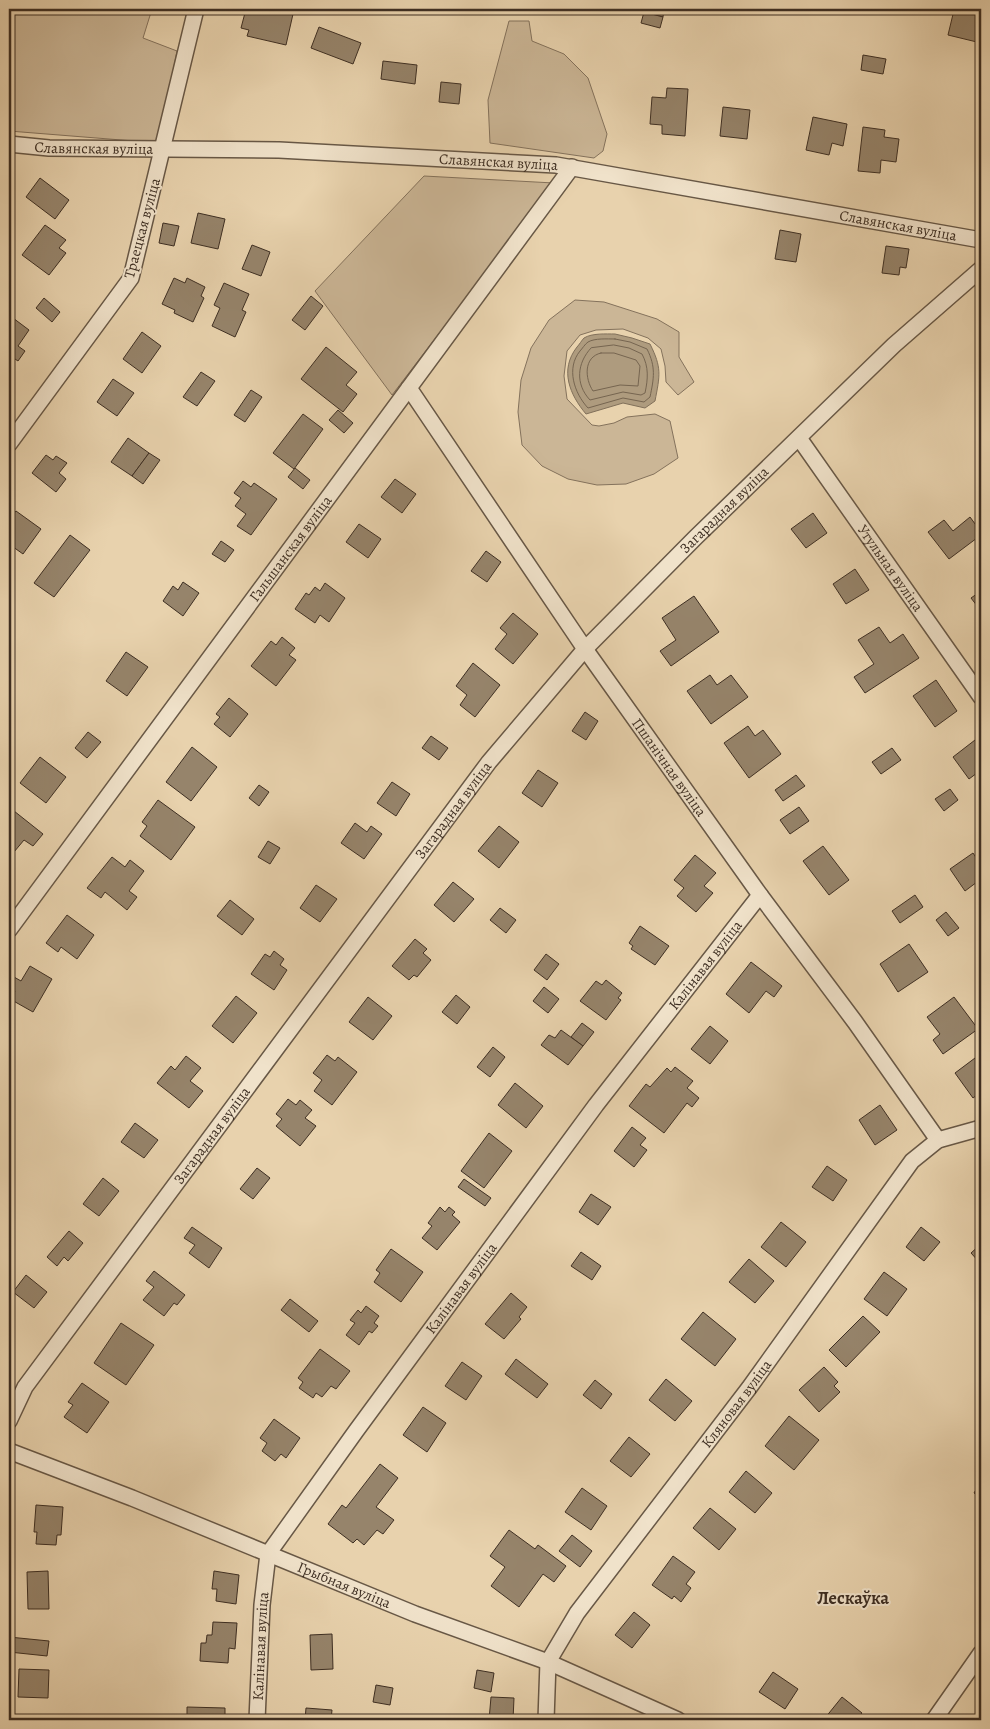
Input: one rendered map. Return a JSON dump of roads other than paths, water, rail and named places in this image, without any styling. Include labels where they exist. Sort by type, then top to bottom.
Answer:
[{"type":"street","name":"Траецкая вуліца","points":[[9,444],[131,278],[196,9]]},
{"type":"street","name":"Славянская вуліца","points":[[9,144],[49,148],[279,150],[429,157],[572,167],[981,240]]},
{"type":"street","name":"Гальшанская вуліца","points":[[9,930],[572,167]]},
{"type":"street","name":"Загарадная вуліца","points":[[9,1421],[25,1387],[490,762],[585,649],[695,538],[894,345],[981,269]]},
{"type":"street","name":"Пшанічная вуліца","points":[[409,388],[585,649],[760,895],[855,1022],[938,1140]]},
{"type":"street","name":"Утульная вуліца","points":[[799,438],[981,697]]},
{"type":"street","name":"Калінавая вуліца","points":[[257,1720],[262,1605],[268,1554],[596,1105],[760,895]]},
{"type":"street","name":"Кляновая вуліца","points":[[546,1720],[548,1662],[577,1613],[749,1388],[912,1161],[938,1140],[981,1128]]},
{"type":"street","name":"Грыбная вуліца","points":[[9,1451],[132,1498],[415,1614],[548,1662],[678,1720]]},
{"type":"street","points":[[934,1720],[981,1653]]},
{"type":"water","points":[[615,334],[650,344],[657,359],[659,372],[655,401],[645,408],[623,403],[586,414],[571,391],[568,373],[569,364],[577,347],[587,336]]},
{"type":"district","name":"Лескаўка","points":[[853,1598]]}]
